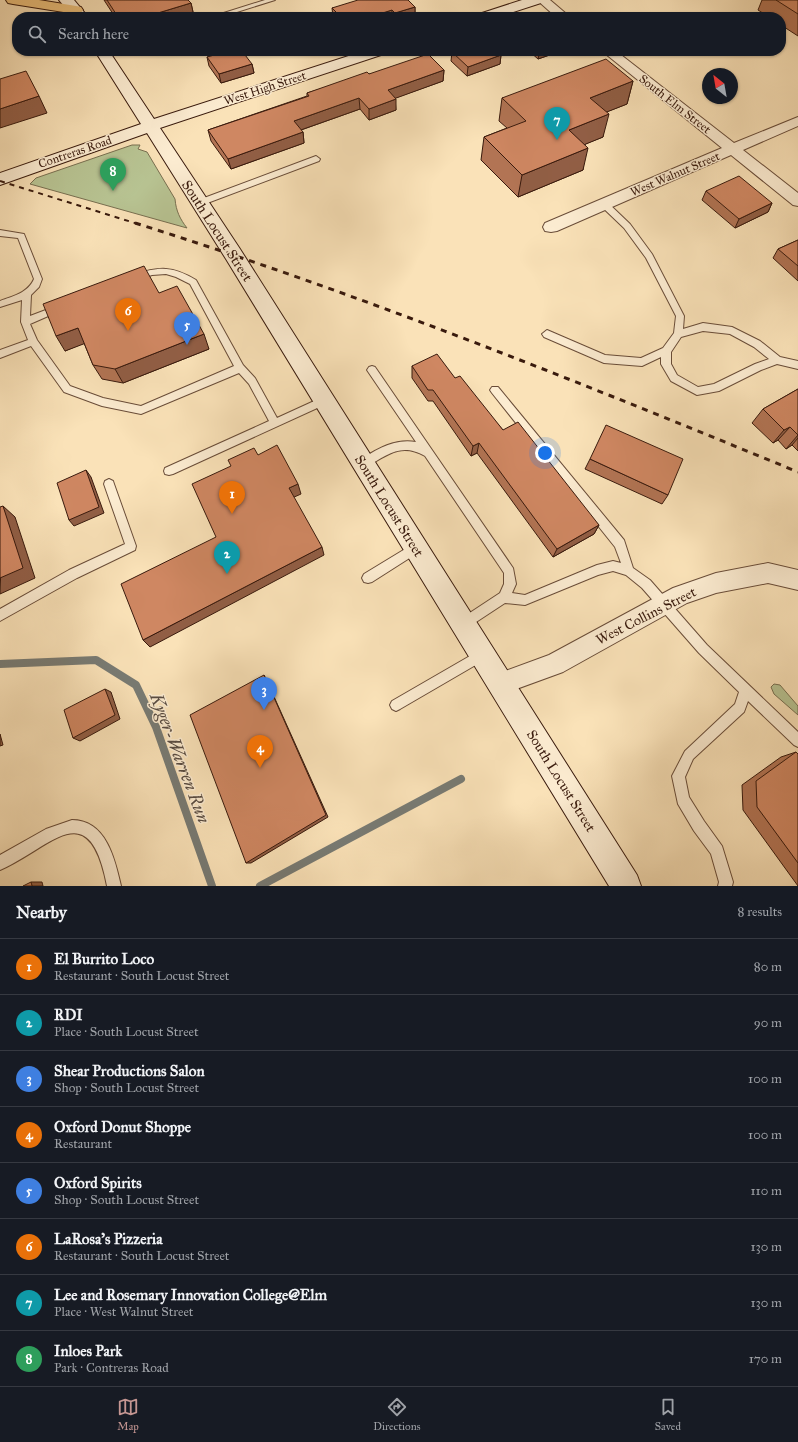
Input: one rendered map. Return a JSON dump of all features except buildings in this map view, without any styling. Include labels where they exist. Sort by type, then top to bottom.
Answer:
[{"type":"highway","points":[[13,0],[74,9]]},
{"type":"street","points":[[499,12],[536,0]]},
{"type":"street","points":[[543,0],[558,12]]},
{"type":"street","name":"South Locust Street","points":[[105,56],[233,254],[362,464],[626,886]]},
{"type":"street","name":"West High Street","points":[[151,126],[364,56]]},
{"type":"street","name":"South Elm Street","points":[[614,56],[798,201]]},
{"type":"street","name":"West Walnut Street","points":[[551,227],[798,121]]},
{"type":"street","name":"Contreras Road","points":[[0,179],[151,126]]},
{"type":"street","name":"West Collins Street","points":[[500,684],[554,664],[681,595],[710,585],[768,573],[798,580]]},
{"type":"lane","points":[[231,12],[272,0]]},
{"type":"lane","points":[[199,203],[316,159]]},
{"type":"lane","points":[[547,334],[604,358],[642,362],[666,351],[678,334],[680,316],[648,256],[626,226],[604,204]]},
{"type":"lane","points":[[0,233],[21,236],[38,279],[36,286],[27,294],[0,304]]},
{"type":"lane","points":[[126,281],[148,273],[165,271],[182,275],[193,282],[240,368],[252,381],[275,423]]},
{"type":"lane","points":[[27,294],[25,322],[33,342],[67,389],[102,402],[141,410],[240,368]]},
{"type":"lane","points":[[25,322],[69,304]]},
{"type":"lane","points":[[678,334],[703,327],[732,331],[757,344],[777,360],[798,365]]},
{"type":"lane","points":[[0,354],[33,342]]},
{"type":"lane","points":[[666,351],[666,364],[674,378],[697,391],[716,388],[758,367],[777,360]]},
{"type":"lane","points":[[372,370],[509,572],[510,584],[504,597],[463,624]]},
{"type":"lane","points":[[495,390],[620,544],[628,571]]},
{"type":"lane","points":[[169,471],[323,401]]},
{"type":"lane","points":[[362,464],[388,449],[401,445],[415,446],[429,453]]},
{"type":"lane","points":[[0,615],[73,574],[131,546],[109,484]]},
{"type":"lane","points":[[368,578],[415,548]]},
{"type":"lane","points":[[504,597],[525,600],[597,570],[613,566],[628,571],[646,584],[703,649],[798,741]]},
{"type":"lane","points":[[396,705],[482,655]]},
{"type":"lane","points":[[725,886],[726,882],[717,851],[699,826],[684,799],[678,776],[689,755],[740,708],[746,690]]},
{"type":"lane","points":[[0,863],[64,829],[81,827],[93,834],[103,847],[114,886]]},
{"type":"green space","points":[[132,145],[140,145],[138,149],[147,152],[175,199],[179,215],[187,228],[30,184],[36,178]]},
{"type":"green space","points":[[774,684],[780,685],[798,706],[798,715],[774,694],[771,687]]},
{"type":"waterway","name":"Kyger-Warren Run","points":[[0,664],[96,660],[136,685],[156,727],[212,886]]},
{"type":"waterway","name":"Kyger-Warren Run","points":[[260,886],[461,779]]},
{"type":"railway","points":[[0,181],[138,224]]},
{"type":"railway","points":[[135,223],[303,279],[469,340],[552,372],[798,472]]},
{"type":"place","name":"Lee and Rosemary Innovation College@Elm","points":[[557,140]]},
{"type":"place","name":"Inloes Park","points":[[113,191]]},
{"type":"place","name":"LaRosa's Pizzeria","points":[[128,331]]},
{"type":"place","name":"Oxford Spirits","points":[[187,345]]},
{"type":"place","name":"El Burrito Loco","points":[[232,514]]},
{"type":"place","name":"RDI","points":[[227,574]]},
{"type":"place","name":"Shear Productions Salon","points":[[264,710]]},
{"type":"place","name":"Oxford Donut Shoppe","points":[[260,768]]}]
